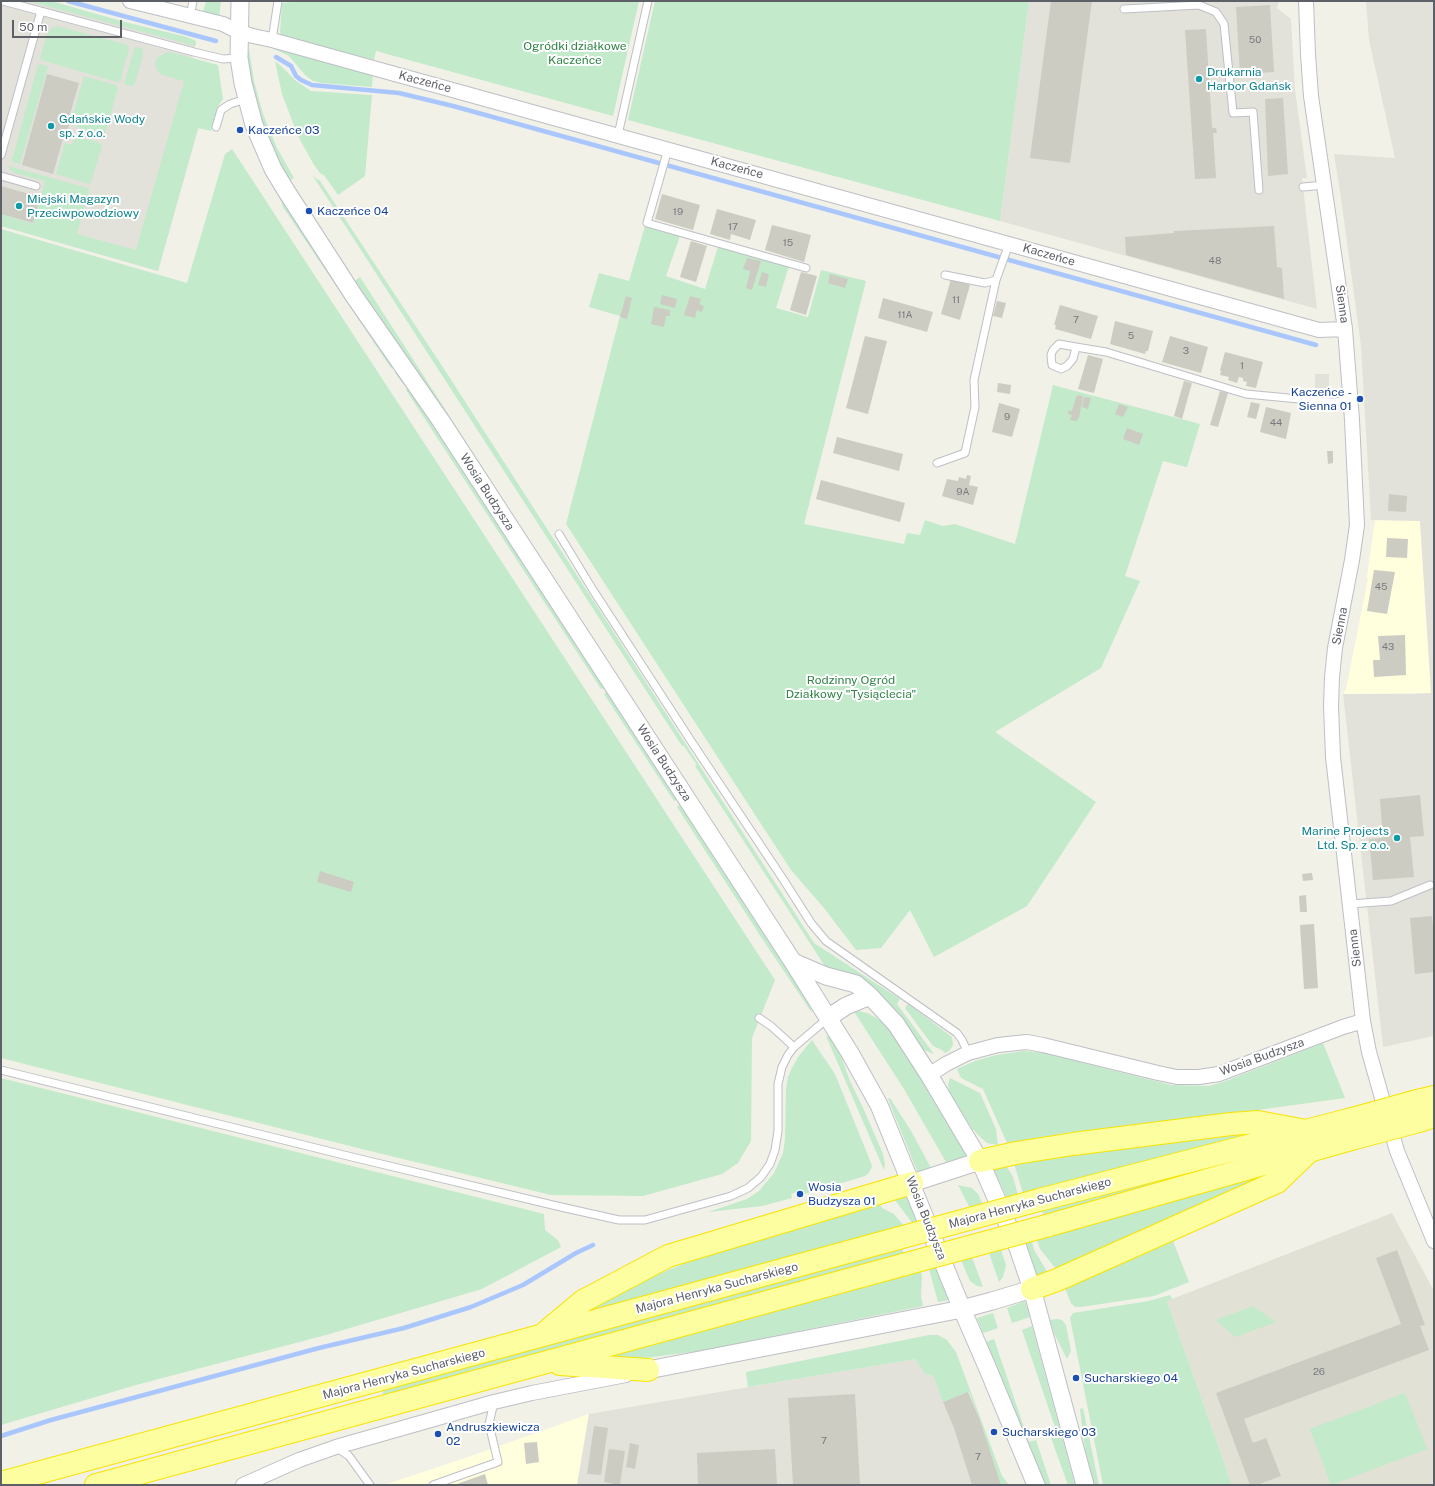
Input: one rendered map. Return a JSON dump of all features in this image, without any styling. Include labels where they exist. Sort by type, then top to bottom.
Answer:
[{"type":"highway","name":"Majora Henryka Sucharskiego","points":[[1,1483],[1039,1200],[1309,1140],[1422,1113],[1434,1097]]},
{"type":"highway","points":[[980,1161],[1073,1144],[1231,1124],[1258,1122],[1309,1140],[1277,1182],[1057,1280],[1032,1289]]},
{"type":"highway","name":"Majora Henryka Sucharskiego","points":[[96,1485],[1046,1226],[1309,1140]]},
{"type":"highway","points":[[540,1337],[584,1301],[668,1256],[912,1183]]},
{"type":"highway","points":[[545,1362],[648,1370]]},
{"type":"street","name":"Kaczeńce","points":[[130,1],[223,24],[239,32],[253,36],[618,135],[667,153],[1008,247],[1319,330],[1345,329]]},
{"type":"street","name":"Wosia Budzysza","points":[[240,1],[239,58],[246,99],[264,150],[285,189],[354,296],[441,420],[793,962],[850,1054],[879,1105],[1036,1485]]},
{"type":"street","name":"Sienna","points":[[1306,1],[1308,54],[1312,96],[1345,329],[1357,525],[1352,560],[1335,648],[1332,677],[1331,706],[1333,758],[1363,1021],[1369,1052],[1397,1151],[1434,1241]]},
{"type":"street","points":[[793,962],[826,976],[856,984],[870,996],[896,1024],[929,1075],[980,1161],[1018,1248],[1032,1289],[1085,1485]]},
{"type":"street","points":[[828,1018],[846,1006],[870,996]]},
{"type":"street","name":"Wosia Budzysza","points":[[929,1075],[946,1064],[968,1053],[998,1045],[1026,1042],[1177,1077],[1199,1077],[1219,1074],[1343,1027],[1363,1021]]},
{"type":"street","points":[[912,1183],[980,1161]]},
{"type":"street","points":[[243,1485],[299,1460],[336,1447],[494,1402],[532,1393],[962,1309],[1032,1289]]},
{"type":"lane","points":[[3,1],[223,59],[239,58]]},
{"type":"lane","points":[[190,17],[193,1]]},
{"type":"lane","points":[[272,40],[278,1]]},
{"type":"lane","points":[[618,135],[648,1]]},
{"type":"lane","points":[[1124,9],[1198,5],[1216,12],[1224,24],[1233,113],[1253,112],[1259,190]]},
{"type":"lane","points":[[1,155],[42,11]]},
{"type":"lane","points":[[216,127],[221,110],[230,104],[246,99]]},
{"type":"lane","points":[[667,153],[647,223],[806,268]]},
{"type":"lane","points":[[1,176],[36,186]]},
{"type":"lane","points":[[1303,187],[1325,185]]},
{"type":"lane","points":[[937,463],[965,453],[975,407],[974,380],[996,280],[1008,247]]},
{"type":"lane","points":[[945,275],[985,283],[996,280]]},
{"type":"lane","points":[[1076,347],[1106,352],[1246,394],[1316,401],[1350,401]]},
{"type":"lane","points":[[560,534],[593,590],[811,923],[826,941],[957,1033],[968,1053]]},
{"type":"lane","points":[[1350,904],[1391,901],[1430,885]]},
{"type":"lane","points":[[759,1018],[771,1026],[794,1047]]},
{"type":"lane","points":[[1,1070],[561,1207],[619,1220],[645,1220],[731,1196],[748,1188],[761,1177],[770,1164],[775,1150],[778,1131],[778,1084],[782,1067],[794,1047],[828,1018]]},
{"type":"lane","points":[[433,1485],[498,1462],[489,1424],[494,1402]]},
{"type":"lane","points":[[336,1447],[350,1456],[370,1485]]},
{"type":"shaded area","points":[[1,1],[39,1],[196,43],[190,69],[212,80],[158,271],[1,226]]},
{"type":"shaded area","points":[[1029,1],[1279,1],[1277,8],[1291,19],[1295,90],[1307,178],[1302,178],[1317,309],[1000,221]]},
{"type":"shaded area","points":[[1366,1],[1434,1],[1434,1036],[1383,1047],[1343,694],[1431,693],[1420,521],[1371,520],[1361,346],[1334,154],[1395,158],[1369,40]]},
{"type":"shaded area","points":[[1315,374],[1329,374],[1329,392],[1315,392]]},
{"type":"shaded area","points":[[1375,520],[1420,521],[1431,693],[1343,694],[1346,689],[1368,579],[1367,577]]},
{"type":"shaded area","points":[[1392,1213],[1434,1291],[1434,1485],[1232,1485],[1167,1301]]},
{"type":"shaded area","points":[[915,1359],[925,1374],[933,1376],[943,1401],[968,1392],[980,1420],[1001,1485],[577,1485],[589,1414]]},
{"type":"shaded area","points":[[589,1414],[577,1485],[384,1485],[474,1455]]},
{"type":"green space","points":[[28,1],[51,1],[125,22],[187,37],[196,41],[196,43],[195,46]]},
{"type":"green space","points":[[206,1],[221,1],[219,18],[202,15]]},
{"type":"green space","name":"Ogródki działkowe Kaczeńce","points":[[298,1],[639,1],[613,116],[376,51],[374,60],[283,37],[280,32],[282,3]]},
{"type":"green space","points":[[655,1],[1029,1],[1000,221],[628,120]]},
{"type":"green space","points":[[57,26],[128,45],[129,48],[120,81],[117,82],[41,60],[40,58],[47,34],[51,29]]},
{"type":"green space","points":[[273,46],[373,72],[372,87],[313,81],[305,75],[289,56],[274,49]]},
{"type":"green space","points":[[136,47],[143,49],[143,55],[135,84],[132,86],[124,84],[134,49]]},
{"type":"green space","points":[[249,49],[254,81],[263,114],[277,148],[294,178],[289,181],[275,156],[262,123],[252,89],[247,55]]},
{"type":"green space","points":[[170,52],[218,65],[223,99],[218,106],[211,131],[198,128],[158,271],[1,226],[1,214],[33,224],[45,181],[15,173],[10,170],[8,166],[88,188],[89,190],[77,234],[136,250],[184,81],[162,75],[156,69],[155,64],[157,58]]},
{"type":"green space","points":[[275,61],[296,81],[311,91],[372,95],[365,176],[338,195],[324,175],[320,173],[314,165],[298,136],[282,94]]},
{"type":"green space","points":[[40,64],[48,67],[20,164],[13,162],[12,160],[38,65]]},
{"type":"green space","points":[[84,76],[116,85],[118,88],[105,133],[102,134],[77,127],[80,117],[73,115]]},
{"type":"green space","points":[[75,136],[100,143],[102,145],[91,182],[89,184],[56,174],[65,143],[72,145]]},
{"type":"green space","points":[[232,149],[775,980],[752,1038],[751,1141],[738,1163],[722,1174],[643,1196],[551,1195],[1,1058],[1,229],[187,283],[225,154]]},
{"type":"green space","points":[[313,176],[320,181],[446,372],[814,943],[900,999],[897,1004],[934,1054],[922,1049],[880,994],[828,971],[695,766],[697,765],[683,745],[682,746]]},
{"type":"green space","points":[[282,197],[405,380],[696,827],[810,1003],[812,1013],[677,807],[679,805],[676,800],[674,801],[604,694],[606,693],[603,688],[601,689],[406,390],[408,388],[395,373],[397,371],[393,366],[391,368],[283,207],[280,198]]},
{"type":"green space","name":"Rodzinny Ogród Działkowy \"Tysiąclecia\"","points":[[645,226],[680,236],[666,276],[705,289],[718,247],[789,266],[776,308],[808,317],[821,270],[866,281],[804,524],[904,544],[907,533],[920,535],[925,520],[943,526],[955,524],[1015,544],[1053,385],[1200,424],[1187,467],[1163,461],[1125,576],[1140,581],[1101,668],[995,732],[1096,802],[1027,906],[934,957],[910,910],[881,948],[856,950],[824,908],[791,870],[566,524],[620,316],[589,307],[599,273],[629,281]]},
{"type":"green space","points":[[360,277],[539,555],[725,843],[353,282]]},
{"type":"green space","points":[[908,1004],[952,1037],[953,1045],[949,1051],[945,1053],[933,1046],[905,1008]]},
{"type":"green space","points":[[853,1010],[867,1013],[875,1017],[889,1029],[941,1110],[967,1156],[946,1162],[904,1089]]},
{"type":"green space","points":[[826,1036],[832,1038],[838,1048],[850,1081],[883,1154],[885,1165],[884,1170]]},
{"type":"green space","points":[[812,1040],[835,1074],[872,1166],[869,1173],[865,1176],[801,1195],[800,1191],[791,1194],[792,1198],[762,1206],[708,1212],[747,1199],[759,1191],[774,1173],[783,1153],[785,1139],[786,1089],[788,1077],[798,1057]]},
{"type":"green space","points":[[1323,1043],[1345,1098],[1243,1112],[1065,1133],[1007,1143],[983,1089],[961,1078],[957,1069],[975,1061],[996,1055],[1024,1051],[1040,1052],[1171,1085],[1209,1086]]},
{"type":"green space","points":[[1,1078],[544,1214],[545,1230],[558,1240],[561,1247],[482,1289],[326,1335],[136,1385],[1,1425]]},
{"type":"green space","points":[[950,1078],[980,1093],[996,1129],[998,1145],[987,1143],[973,1130],[949,1092],[948,1085]]},
{"type":"green space","points":[[890,1098],[911,1131],[931,1168],[918,1173],[888,1099]]},
{"type":"green space","points":[[1261,1129],[1261,1133],[1023,1194],[1014,1163]]},
{"type":"green space","points":[[1258,1153],[1259,1156],[1044,1216],[1042,1211]]},
{"type":"green space","points":[[1006,1165],[1013,1177],[1018,1195],[1007,1198],[993,1168]]},
{"type":"green space","points":[[1275,1171],[1057,1270],[1040,1249],[1037,1240],[1246,1180]]},
{"type":"green space","points":[[958,1185],[972,1188],[978,1194],[983,1205],[970,1208]]},
{"type":"green space","points":[[907,1196],[918,1223],[913,1224],[895,1200]]},
{"type":"green space","points":[[879,1202],[882,1208],[894,1214],[904,1226],[589,1313],[583,1311],[654,1276],[688,1262],[727,1248]]},
{"type":"green space","points":[[1032,1241],[1034,1250],[1048,1273],[1037,1277],[1026,1243]]},
{"type":"green space","points":[[1173,1241],[1189,1282],[1154,1296],[1081,1307],[1075,1307],[1071,1303],[1064,1286],[1083,1278],[1085,1280]]},
{"type":"green space","points":[[902,1248],[904,1254],[384,1397],[382,1389]]},
{"type":"green space","points":[[1001,1250],[1006,1265],[1003,1277],[999,1282],[989,1253]]},
{"type":"green space","points":[[972,1257],[983,1287],[977,1286],[970,1281],[961,1260]]},
{"type":"green space","points":[[936,1267],[949,1300],[938,1302],[929,1269]]},
{"type":"green space","points":[[921,1271],[921,1296],[923,1306],[700,1351],[637,1359],[595,1359]]},
{"type":"green space","points":[[1170,1295],[1172,1299],[1167,1301],[1232,1485],[1103,1485],[1070,1318],[1073,1313],[1149,1301]]},
{"type":"green space","points":[[1025,1301],[1030,1317],[1012,1323],[1007,1308]]},
{"type":"green space","points":[[1253,1306],[1276,1322],[1235,1337],[1216,1320]]},
{"type":"green space","points":[[993,1313],[998,1328],[983,1333],[977,1318]]},
{"type":"green space","points":[[1050,1320],[1062,1320],[1066,1325],[1071,1351],[1067,1359],[1054,1333]]},
{"type":"green space","points":[[1032,1326],[1075,1485],[1068,1485],[1050,1435],[1057,1433],[1022,1330]]},
{"type":"green space","points":[[929,1335],[938,1335],[947,1340],[956,1352],[1002,1476],[1009,1485],[1001,1485],[980,1420],[969,1392],[943,1402],[933,1376],[925,1374],[915,1359],[748,1387],[746,1372]]},
{"type":"green space","points":[[994,1339],[1029,1442],[1036,1440],[1051,1485],[1044,1485],[986,1342]]},
{"type":"green space","points":[[1405,1393],[1427,1449],[1331,1485],[1310,1429]]},
{"type":"green space","points":[[1083,1408],[1099,1485],[1094,1485],[1085,1449],[1080,1409]]},
{"type":"building","points":[[1051,1],[1092,1],[1070,163],[1030,158]]},
{"type":"building","points":[[1270,5],[1274,72],[1240,74],[1236,7]]},
{"type":"building","name":"Drukarnia Harbor Gdańsk","points":[[1206,29],[1212,128],[1216,128],[1217,133],[1213,133],[1216,178],[1195,179],[1185,30]]},
{"type":"building","name":"Gdańskie Wody sp. z o.o.","points":[[47,74],[79,83],[68,121],[70,122],[66,136],[64,135],[53,174],[22,165]]},
{"type":"building","points":[[1283,98],[1288,174],[1268,176],[1265,99]]},
{"type":"building","name":"Miejski Magazyn Przeciwpowodziowy","points":[[1,186],[40,197],[33,223],[1,214]]},
{"type":"building","points":[[662,194],[700,205],[693,230],[655,219]]},
{"type":"building","points":[[717,209],[756,220],[750,240],[731,234],[730,240],[710,234]]},
{"type":"building","points":[[772,225],[811,235],[804,262],[765,250]]},
{"type":"building","points":[[1274,226],[1277,267],[1282,268],[1284,299],[1126,255],[1125,237],[1174,233],[1174,231]]},
{"type":"building","points":[[691,241],[707,246],[696,282],[680,277]]},
{"type":"building","points":[[747,258],[761,261],[752,290],[746,288],[752,264],[750,271],[743,269]]},
{"type":"building","points":[[762,272],[769,274],[766,287],[758,285]]},
{"type":"building","points":[[801,272],[817,276],[806,315],[790,310]]},
{"type":"building","points":[[830,274],[848,279],[845,288],[828,283]]},
{"type":"building","points":[[951,279],[970,285],[960,320],[941,314]]},
{"type":"building","points":[[662,295],[677,299],[675,308],[660,304]]},
{"type":"building","points":[[626,296],[632,298],[627,319],[620,317]]},
{"type":"building","points":[[690,296],[701,299],[699,304],[704,306],[702,312],[697,310],[695,318],[684,315]]},
{"type":"building","points":[[883,298],[933,312],[927,332],[878,318]]},
{"type":"building","points":[[997,301],[1006,303],[1002,318],[993,316]]},
{"type":"building","points":[[1060,305],[1098,316],[1091,339],[1055,329],[1056,325],[1054,325]]},
{"type":"building","points":[[654,307],[670,310],[670,316],[666,316],[664,327],[651,324]]},
{"type":"building","points":[[1115,321],[1153,331],[1148,351],[1146,351],[1145,354],[1110,344]]},
{"type":"building","points":[[865,336],[887,341],[868,414],[846,408]]},
{"type":"building","points":[[1170,336],[1208,347],[1201,373],[1162,362]]},
{"type":"building","points":[[1225,352],[1263,362],[1256,388],[1246,386],[1247,382],[1243,381],[1243,378],[1239,377],[1237,383],[1228,380],[1229,377],[1220,375]]},
{"type":"building","points":[[1088,355],[1103,359],[1094,393],[1078,389]]},
{"type":"building","points":[[1184,381],[1192,383],[1182,419],[1174,416]]},
{"type":"building","points":[[998,383],[1011,385],[1010,394],[997,392]]},
{"type":"building","points":[[1220,391],[1228,393],[1218,427],[1210,425]]},
{"type":"building","points":[[1078,395],[1083,396],[1079,418],[1076,421],[1070,420],[1072,415],[1068,414],[1069,410],[1072,411]]},
{"type":"building","points":[[1084,397],[1091,398],[1088,409],[1082,407]]},
{"type":"building","points":[[1251,402],[1260,404],[1256,419],[1247,417]]},
{"type":"building","points":[[999,403],[1020,409],[1012,437],[992,432]]},
{"type":"building","points":[[1119,404],[1128,407],[1123,417],[1115,414]]},
{"type":"building","points":[[1266,407],[1291,413],[1286,439],[1260,432]]},
{"type":"building","points":[[1127,428],[1143,434],[1139,445],[1123,439]]},
{"type":"building","points":[[837,437],[903,454],[899,471],[833,453]]},
{"type":"building","points":[[1327,451],[1333,451],[1333,463],[1328,464]]},
{"type":"building","points":[[967,475],[971,476],[969,485],[978,487],[973,505],[942,496],[947,479],[958,481],[959,477],[966,479]]},
{"type":"building","points":[[821,480],[905,503],[900,522],[816,499]]},
{"type":"building","points":[[1389,494],[1407,496],[1406,512],[1388,511]]},
{"type":"building","points":[[1387,538],[1408,539],[1407,558],[1386,557]]},
{"type":"building","points":[[1374,570],[1395,572],[1387,614],[1367,611]]},
{"type":"building","points":[[1405,635],[1406,675],[1374,677],[1373,660],[1380,660],[1378,636]]},
{"type":"building","name":"Marine Projects Ltd. Sp. z o.o.","points":[[1420,795],[1424,836],[1410,837],[1414,877],[1373,880],[1369,839],[1383,838],[1380,799]]},
{"type":"building","points":[[320,871],[354,882],[351,892],[317,882]]},
{"type":"building","points":[[1312,873],[1313,880],[1303,881],[1302,874]]},
{"type":"building","points":[[1306,895],[1307,912],[1300,912],[1299,896]]},
{"type":"building","points":[[1432,916],[1434,972],[1415,974],[1410,918]]},
{"type":"building","points":[[1314,924],[1318,988],[1304,989],[1300,925]]},
{"type":"building","points":[[1397,1250],[1425,1325],[1420,1326],[1429,1350],[1244,1419],[1253,1443],[1266,1438],[1281,1476],[1257,1485],[1250,1485],[1216,1393],[1401,1324],[1376,1258]]},
{"type":"building","points":[[968,1392],[980,1420],[1001,1485],[972,1485],[954,1428],[943,1402]]},
{"type":"building","points":[[855,1394],[860,1485],[793,1485],[788,1398]]},
{"type":"building","points":[[594,1426],[608,1428],[601,1475],[587,1474]]},
{"type":"building","points":[[537,1442],[539,1462],[526,1464],[524,1443]]},
{"type":"building","points":[[630,1443],[639,1445],[635,1469],[626,1467]]},
{"type":"building","points":[[609,1449],[625,1451],[620,1485],[604,1482]]},
{"type":"building","points":[[775,1449],[777,1485],[698,1485],[697,1453]]},
{"type":"building","points":[[485,1474],[488,1485],[454,1485]]},
{"type":"waterway","points":[[68,1],[216,41]]},
{"type":"waterway","points":[[276,57],[291,66],[296,76],[301,80],[312,85],[399,93],[453,106],[1316,345]]},
{"type":"waterway","points":[[1,1436],[51,1420],[319,1348],[404,1328],[471,1307],[523,1285],[576,1253],[593,1245]]},
{"type":"place","name":"Drukarnia Harbor Gdańsk","points":[[1199,79]]},
{"type":"place","name":"Gdańskie Wody sp. z o.o.","points":[[51,126]]},
{"type":"place","name":"Kaczeńce 03","points":[[240,130]]},
{"type":"place","name":"Miejski Magazyn Przeciwpowodziowy","points":[[19,206]]},
{"type":"place","name":"Kaczeńce 04","points":[[309,211]]},
{"type":"place","name":"Kaczeńce - Sienna 01","points":[[1360,399]]},
{"type":"place","name":"Marine Projects Ltd. Sp. z o.o.","points":[[1397,838]]},
{"type":"place","name":"Wosia Budzysza 01","points":[[800,1194]]},
{"type":"place","name":"Sucharskiego 04","points":[[1076,1378]]},
{"type":"place","name":"Sucharskiego 03","points":[[994,1432]]},
{"type":"place","name":"Andruszkiewicza 02","points":[[438,1434]]}]
